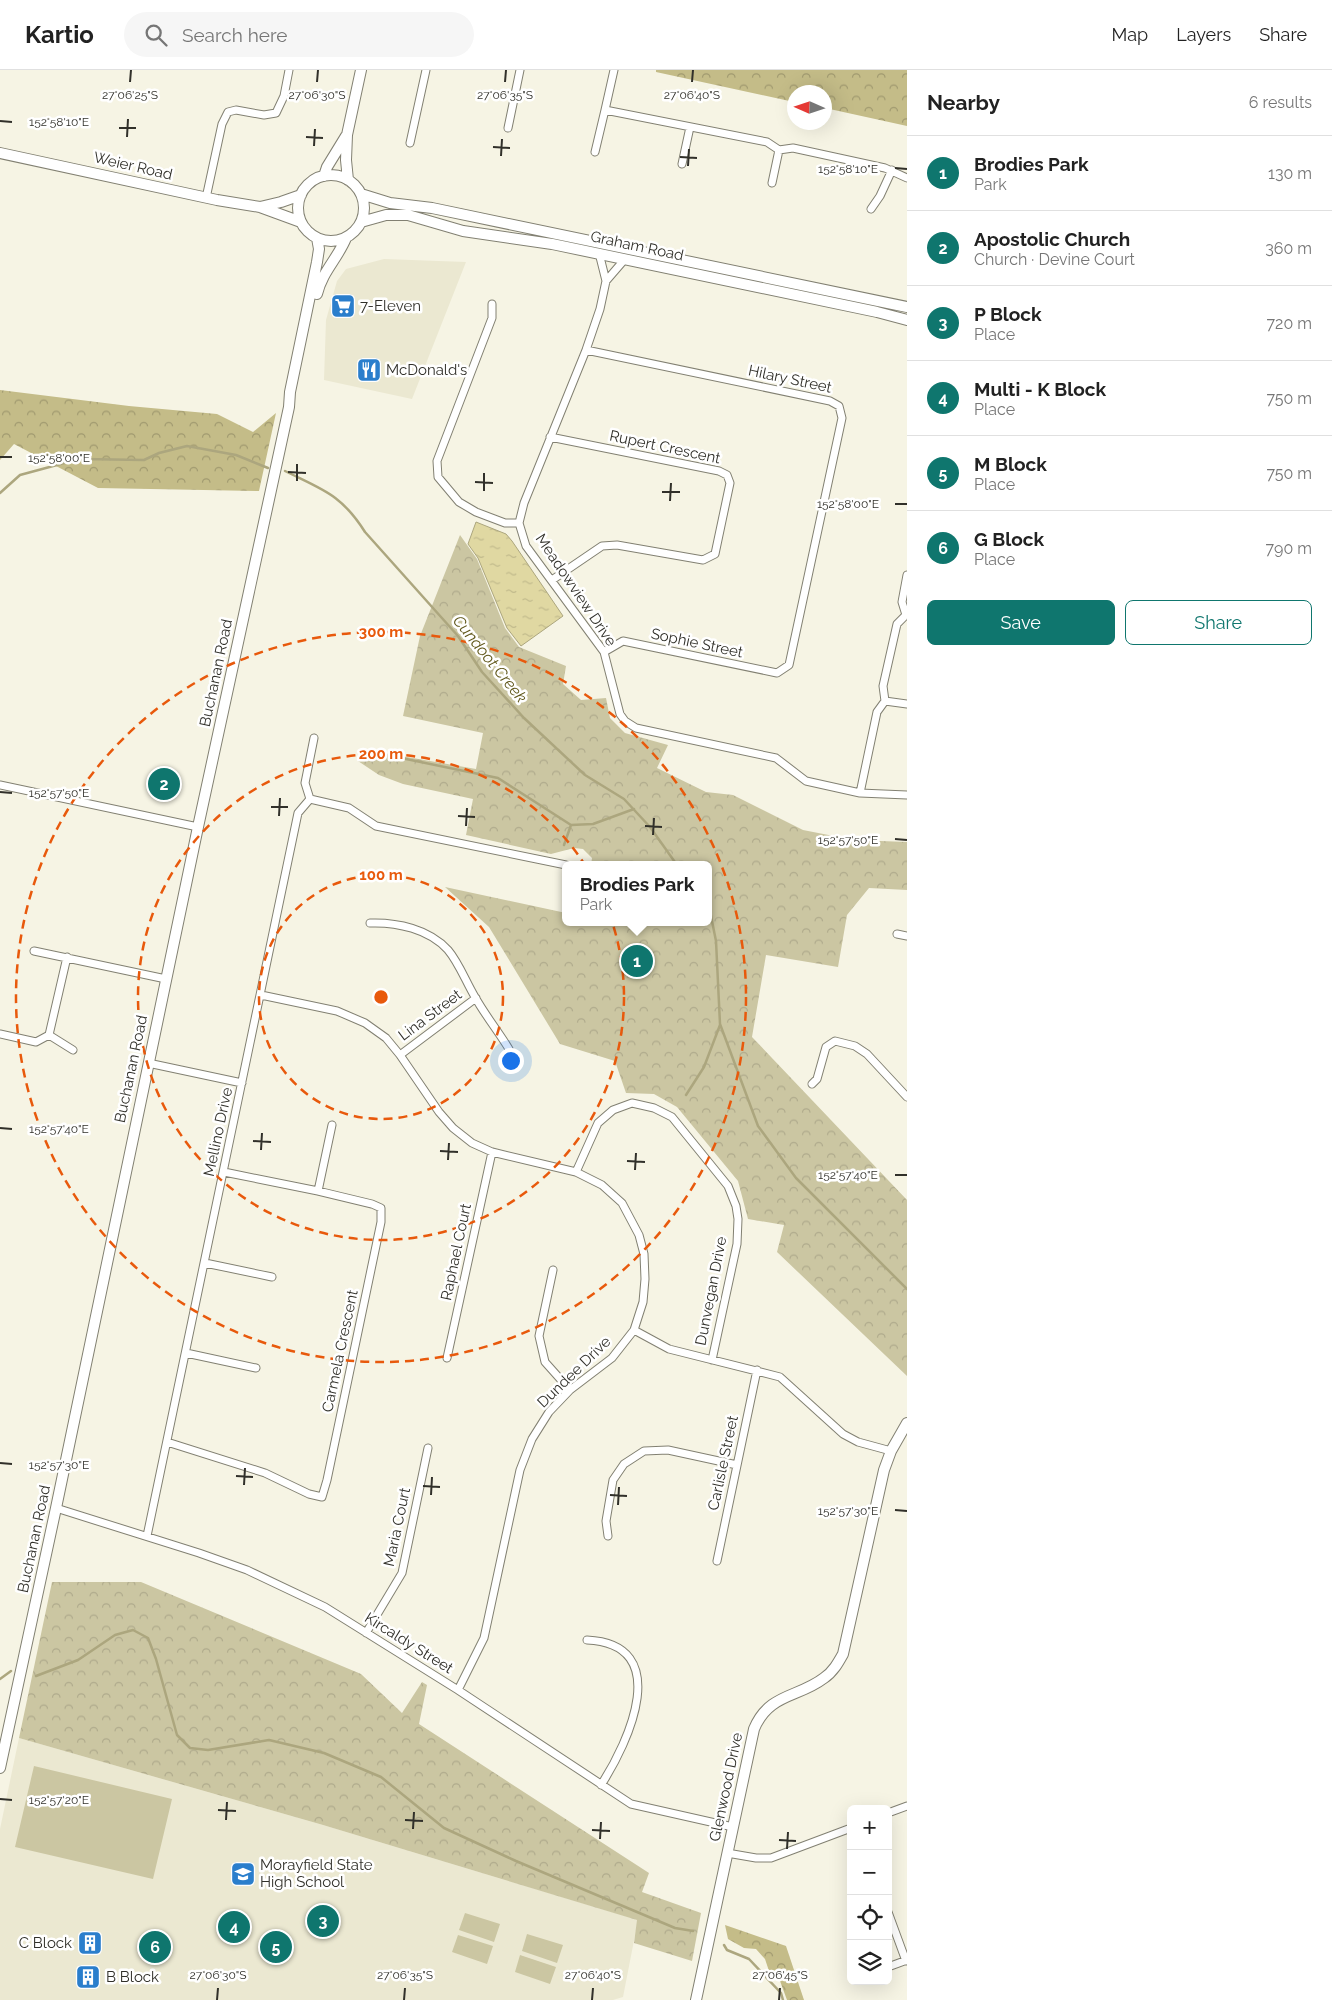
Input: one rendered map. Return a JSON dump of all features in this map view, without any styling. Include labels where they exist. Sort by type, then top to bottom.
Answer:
[{"type":"main road","points":[[348,180],[346,160],[347,135],[361,70]]},
{"type":"main road","points":[[324,176],[327,167],[347,135]]},
{"type":"main road","name":"Weier Road","points":[[0,153],[206,198],[260,207],[302,222]]},
{"type":"main road","points":[[324,176],[341,176],[348,180],[361,194],[364,203],[361,222],[355,231],[346,238],[336,241],[326,241],[317,238],[308,231],[302,222],[299,204],[301,195],[314,180],[324,176]]},
{"type":"main road","name":"Graham Road","points":[[361,194],[390,202],[432,208],[907,308]]},
{"type":"main road","name":"Weier Road","points":[[260,207],[301,195]]},
{"type":"main road","name":"Graham Road","points":[[361,222],[386,215],[408,215],[476,234],[552,244],[599,253],[907,320]]},
{"type":"main road","name":"Buchanan Road","points":[[0,1768],[288,407],[319,253],[317,238]]},
{"type":"main road","name":"Buchanan Road","points":[[288,407],[294,393],[319,285],[328,268],[340,252],[346,238]]},
{"type":"main road","name":"Glenwood Drive","points":[[696,2000],[753,1734],[759,1718],[776,1700],[825,1678],[843,1654],[879,1488],[891,1451],[907,1423]]},
{"type":"street","points":[[206,198],[222,124],[228,112],[236,110],[264,115],[276,113],[284,96],[289,70]]},
{"type":"street","points":[[410,144],[426,70]]},
{"type":"street","points":[[508,128],[520,70]]},
{"type":"street","points":[[595,152],[614,70]]},
{"type":"street","points":[[605,110],[767,142],[779,150],[793,148],[892,170],[907,178]]},
{"type":"street","points":[[682,164],[690,127]]},
{"type":"street","points":[[772,183],[779,150]]},
{"type":"street","points":[[871,209],[880,196],[892,170]]},
{"type":"street","name":"Meadowview Drive","points":[[599,253],[606,281],[600,309],[586,350],[524,503],[519,523],[526,546],[604,652],[620,714],[625,721],[636,728],[776,758],[806,781],[860,793],[907,795]]},
{"type":"street","name":"Meadowview Drive","points":[[606,281],[625,259]]},
{"type":"street","points":[[492,304],[492,318],[437,461],[438,477],[459,502],[476,512],[505,523],[519,523]]},
{"type":"street","name":"Hilary Street","points":[[586,350],[830,401],[839,406],[842,418],[789,665],[784,668]]},
{"type":"street","name":"Rupert Crescent","points":[[550,437],[719,471],[727,475],[730,483],[715,554],[703,560],[617,545],[602,546],[552,580]]},
{"type":"street","points":[[860,793],[877,712],[885,701],[883,686],[897,624],[906,615],[902,602],[907,575]]},
{"type":"street","name":"Sophie Street","points":[[604,652],[623,641],[777,674],[784,668]]},
{"type":"street","points":[[885,701],[907,704]]},
{"type":"street","points":[[314,738],[305,783],[310,799],[349,808],[376,826],[562,864]]},
{"type":"street","points":[[0,786],[198,827]]},
{"type":"street","name":"Mellino Drive","points":[[147,1536],[298,813],[310,799]]},
{"type":"street","points":[[370,923],[415,928],[432,936],[448,951],[476,998]]},
{"type":"street","points":[[897,934],[907,936]]},
{"type":"street","points":[[34,951],[166,979]]},
{"type":"street","points":[[0,1034],[36,1042],[49,1035],[67,957]]},
{"type":"street","name":"Dundee Drive","points":[[261,995],[337,1011],[365,1023],[386,1038],[452,1128],[472,1143],[492,1152],[576,1172],[602,1184],[622,1203],[640,1234],[644,1254],[643,1302],[634,1330],[612,1358],[570,1390],[549,1412],[532,1438],[520,1470],[484,1638],[458,1690]]},
{"type":"street","name":"Lina Street","points":[[400,1055],[476,998],[509,1049]]},
{"type":"street","points":[[49,1035],[73,1050]]},
{"type":"street","points":[[812,1084],[817,1079],[826,1046],[835,1041],[855,1046],[867,1054],[907,1096]]},
{"type":"street","points":[[148,1064],[242,1083]]},
{"type":"street","name":"Dunvegan Drive","points":[[576,1172],[598,1123],[612,1110],[632,1102],[654,1108],[672,1117],[728,1186],[736,1206],[738,1219],[737,1244],[712,1360]]},
{"type":"street","points":[[318,1191],[332,1125]]},
{"type":"street","name":"Raphael Court","points":[[447,1358],[492,1152]]},
{"type":"street","name":"Carmela Crescent","points":[[167,1442],[265,1473],[309,1494],[322,1497],[382,1222],[381,1208],[372,1204],[224,1172]]},
{"type":"street","points":[[204,1263],[272,1277]]},
{"type":"street","points":[[553,1270],[539,1336],[545,1362],[570,1390]]},
{"type":"street","points":[[634,1330],[669,1349],[780,1377],[843,1434],[858,1442],[891,1451]]},
{"type":"street","points":[[186,1353],[256,1368]]},
{"type":"street","name":"Carlisle Street","points":[[717,1561],[757,1370]]},
{"type":"street","name":"Maria Court","points":[[366,1632],[402,1573],[428,1448]]},
{"type":"street","points":[[608,1536],[606,1520],[613,1480],[624,1464],[644,1451],[668,1450],[736,1465]]},
{"type":"street","name":"Kircaldy Street","points":[[56,1508],[247,1570],[325,1607],[458,1690],[631,1804],[732,1828]]},
{"type":"street","points":[[587,1640],[603,1641],[622,1649],[634,1664],[640,1684],[629,1733],[617,1762],[601,1786]]},
{"type":"street","points":[[892,1812],[907,1806]]},
{"type":"street","points":[[727,1853],[756,1858],[771,1858],[847,1830]]},
{"type":"street","points":[[892,1923],[906,1961],[892,1966]]},
{"type":"shaded area","points":[[384,259],[466,262],[412,399],[324,380],[326,320],[337,281],[346,269]]},
{"type":"shaded area","name":"Morayfield State High School","points":[[19,1738],[323,1825],[638,1920],[623,1997],[613,2000],[0,2000],[0,1829]]},
{"type":"green space","points":[[656,70],[907,70],[907,126],[832,110],[832,85],[787,85],[787,100],[656,72]]},
{"type":"green space","points":[[0,390],[129,406],[217,414],[253,432],[276,413],[259,491],[98,488],[14,444],[0,460]]},
{"type":"green space","points":[[460,535],[477,559],[505,628],[519,647],[566,666],[563,684],[581,700],[606,698],[610,718],[625,733],[668,745],[657,768],[706,792],[733,795],[803,830],[854,840],[907,842],[907,890],[869,888],[847,915],[838,967],[766,955],[752,1037],[907,1200],[907,1376],[777,1252],[784,1225],[748,1219],[738,1181],[677,1107],[654,1094],[626,1093],[615,1061],[560,1044],[489,927],[445,887],[562,912],[562,926],[712,926],[712,861],[592,861],[592,858],[583,849],[574,848],[551,854],[466,835],[473,799],[403,784],[379,775],[358,761],[361,749],[476,769],[483,733],[403,716],[420,636]]},
{"type":"green space","points":[[52,1582],[141,1582],[361,1674],[402,1713],[422,1682],[427,1685],[419,1724],[649,1873],[642,1892],[701,1913],[692,1961],[634,1943],[637,1920],[323,1825],[19,1738]]},
{"type":"green space","points":[[34,1766],[172,1799],[153,1879],[15,1847]]},
{"type":"green space","points":[[465,1913],[500,1924],[494,1942],[459,1930]]},
{"type":"green space","points":[[725,1925],[786,1946],[804,2000],[787,2000],[780,1981],[770,1974],[765,1959],[756,1949],[744,1948],[728,1939]]},
{"type":"green space","points":[[527,1934],[563,1945],[557,1963],[522,1951]]},
{"type":"green space","points":[[458,1935],[493,1946],[487,1964],[452,1952]]},
{"type":"green space","points":[[520,1955],[556,1967],[550,1984],[515,1972]]},
{"type":"water","points":[[476,522],[506,534],[563,616],[521,646],[507,628],[478,558],[468,544]]},
{"type":"waterway","name":"Cundoot Creek","points":[[0,493],[20,475],[68,462],[82,459],[144,460],[159,453],[187,446],[236,455],[268,468]]},
{"type":"waterway","name":"Cundoot Creek","points":[[285,471],[330,494],[348,509],[365,532],[458,636],[482,672],[524,718],[585,775],[624,799],[650,827],[674,861]]},
{"type":"waterway","points":[[377,753],[498,778],[571,825],[593,824],[634,809]]},
{"type":"waterway","points":[[564,845],[571,825]]},
{"type":"waterway","points":[[712,921],[716,941],[720,1024],[758,1126],[796,1178],[907,1289]]},
{"type":"waterway","points":[[686,1095],[704,1067],[720,1025]]},
{"type":"waterway","points":[[36,1676],[78,1660],[115,1635],[133,1630],[148,1638],[156,1659],[177,1735],[190,1748],[208,1750],[269,1740],[324,1753],[381,1777],[444,1828],[516,1861],[675,1928],[693,1931]]},
{"type":"waterway","points":[[0,1679],[11,1671]]},
{"type":"waterway","points":[[724,1945],[727,1950],[749,1959],[781,1993],[783,2000]]},
{"type":"place","name":"7-Eleven","points":[[343,306]]},
{"type":"place","name":"McDonald's","points":[[369,370]]},
{"type":"place","name":"Apostolic Church","points":[[164,784]]},
{"type":"place","name":"Brodies Park","points":[[637,961]]},
{"type":"place","name":"Morayfield State High School","points":[[243,1874]]},
{"type":"place","name":"P Block","points":[[323,1921]]},
{"type":"place","name":"Multi - K Block","points":[[234,1927]]},
{"type":"place","name":"C Block","points":[[90,1943]]},
{"type":"place","name":"G Block","points":[[155,1947]]},
{"type":"place","name":"M Block","points":[[276,1947]]},
{"type":"place","name":"B Block","points":[[88,1977]]}]
